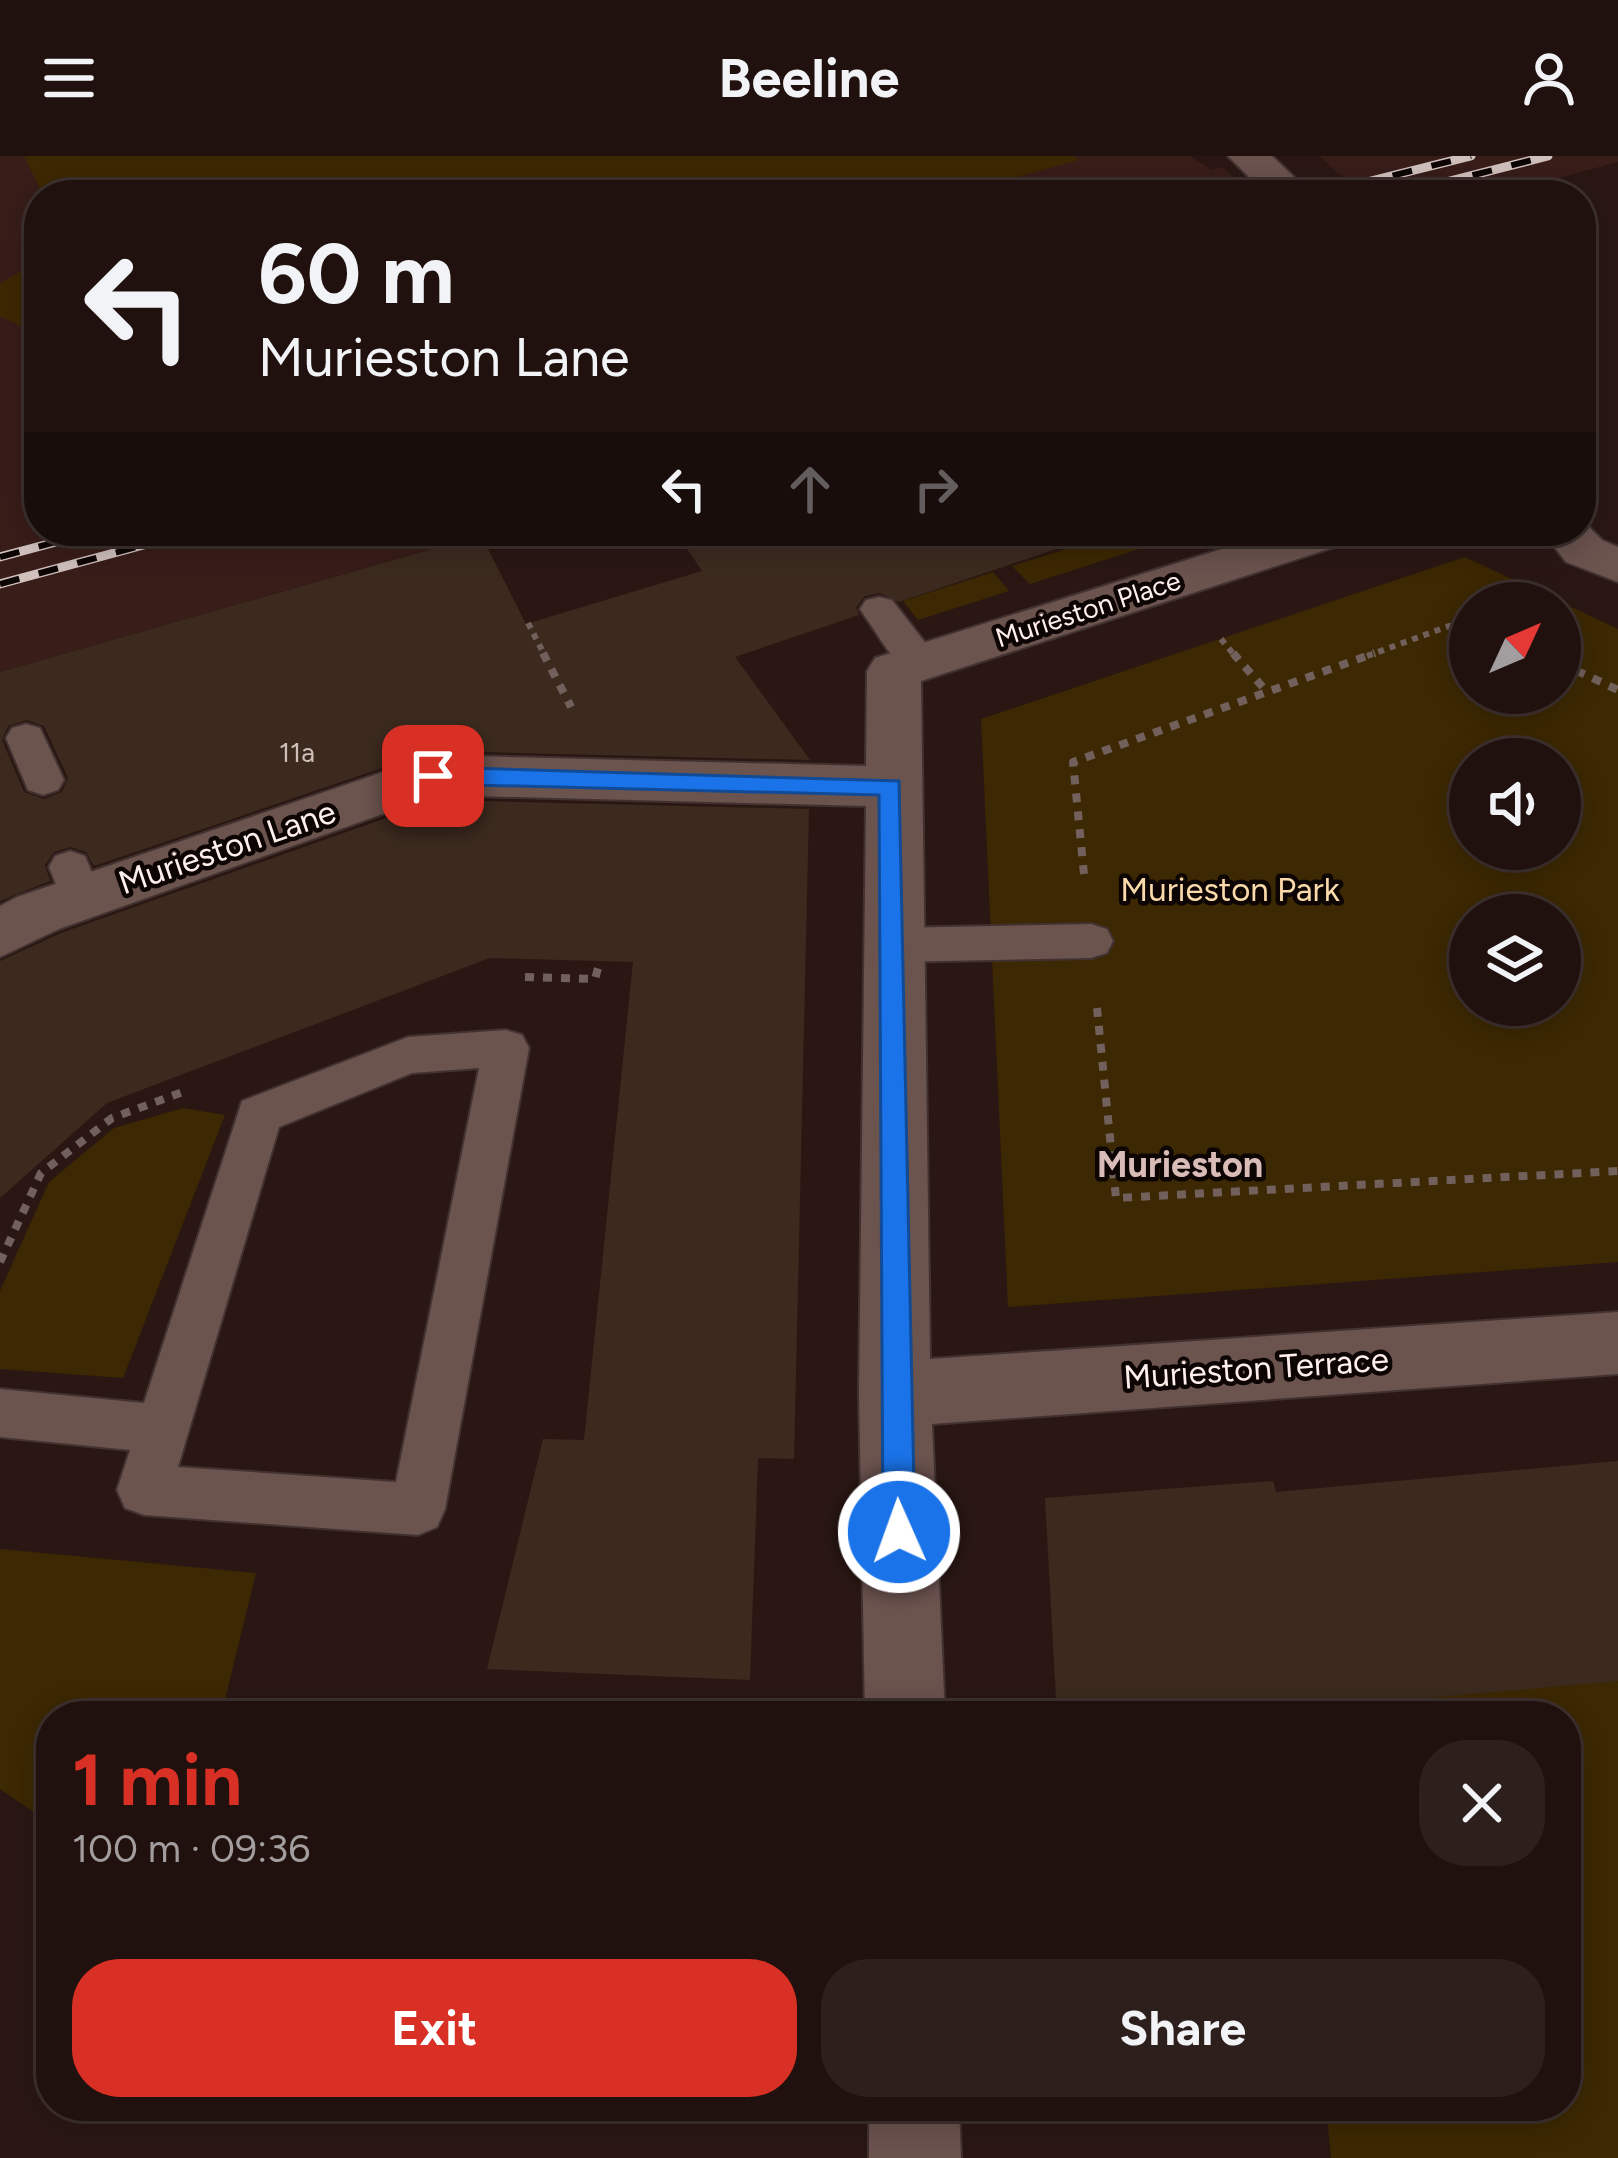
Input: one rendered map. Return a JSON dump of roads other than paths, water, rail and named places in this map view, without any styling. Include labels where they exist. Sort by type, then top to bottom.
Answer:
[{"type":"street","points":[[1248,156],[1275,180]]},
{"type":"street","name":"Murieston Place","points":[[920,663],[1285,546]]},
{"type":"street","points":[[1580,546],[1618,566]]},
{"type":"street","points":[[904,1701],[895,1394],[890,787],[894,671],[920,663]]},
{"type":"street","name":"Murieston Lane","points":[[0,934],[76,883],[433,776],[890,787]]},
{"type":"street","name":"Murieston Terrace","points":[[895,1394],[1618,1343]]},
{"type":"street","points":[[914,2121],[915,2158]]},
{"type":"lane","points":[[879,609],[920,663]]},
{"type":"lane","points":[[26,738],[43,780]]},
{"type":"lane","points":[[892,945],[1091,941]]},
{"type":"lane","points":[[506,1048],[418,1510],[145,1490],[162,1429],[259,1115],[408,1055],[506,1048]]},
{"type":"lane","points":[[0,1413],[162,1429]]},
{"type":"railway","points":[[1375,180],[1471,156]]},
{"type":"railway","points":[[1454,180],[1548,156]]},
{"type":"railway","points":[[0,557],[41,546]]},
{"type":"railway","points":[[0,584],[140,546]]},
{"type":"district","name":"Murieston","points":[[1180,1164]]},
{"type":"park label","name":"Murieston Park","points":[[1230,889]]}]
